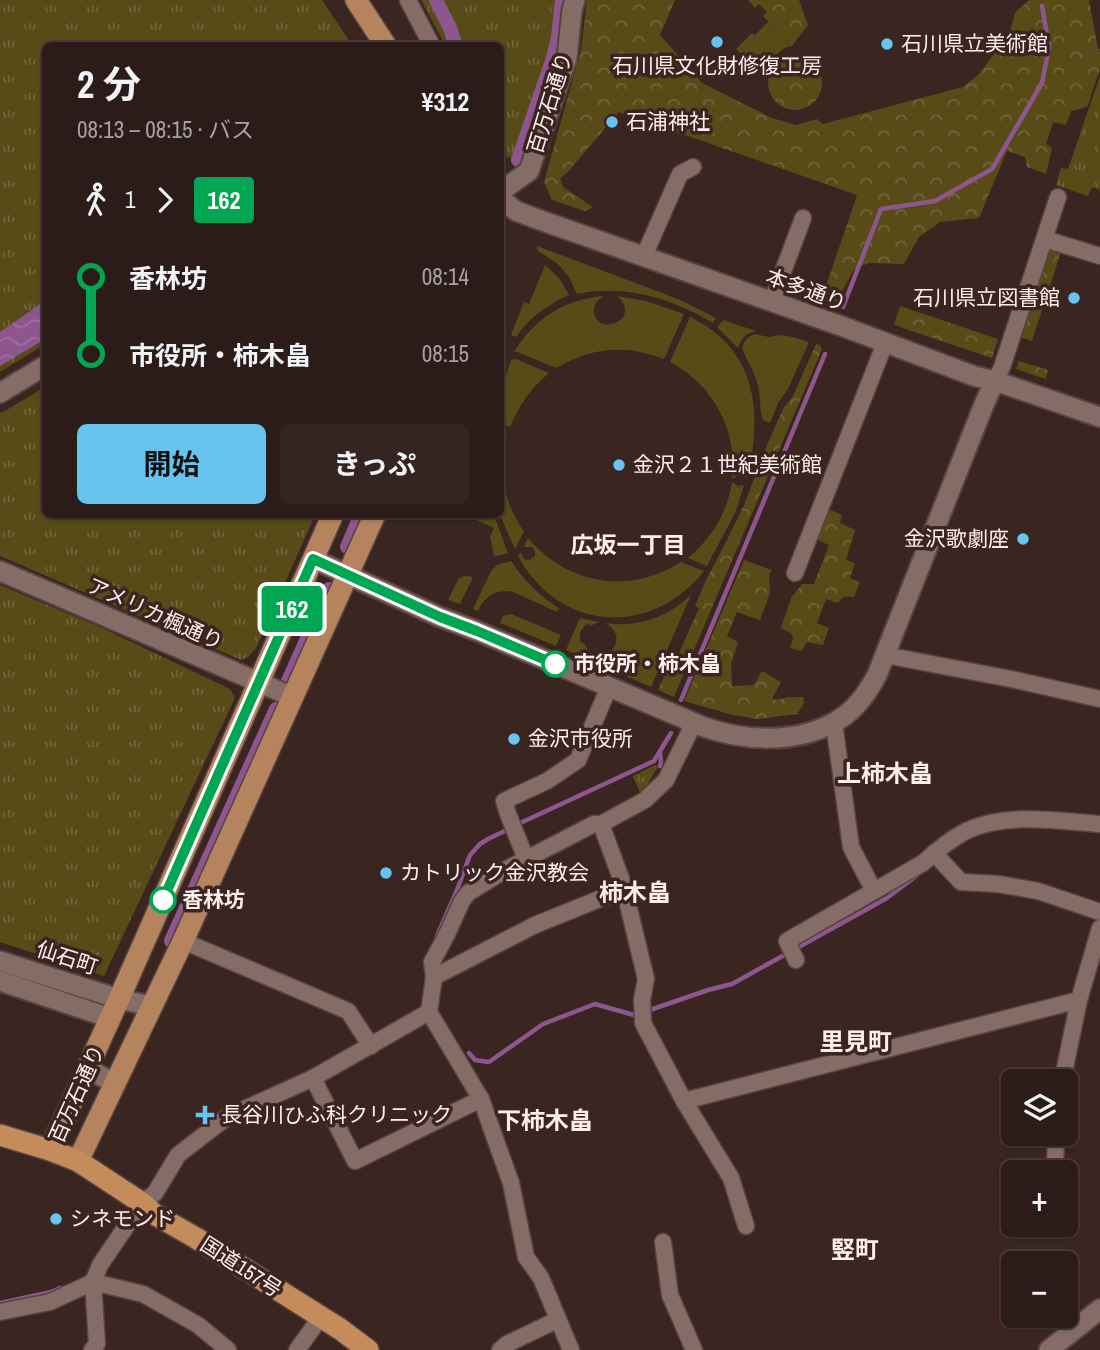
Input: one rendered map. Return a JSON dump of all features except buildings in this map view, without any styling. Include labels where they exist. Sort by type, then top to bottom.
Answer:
[{"type":"highway","points":[[0,1135],[50,1150]]},
{"type":"highway","name":"百万石通り","points":[[50,1150],[78,1161]]},
{"type":"highway","name":"国道157号","points":[[78,1161],[142,1203],[154,1214],[197,1238],[340,1329],[368,1350]]},
{"type":"main road","points":[[356,0],[383,42]]},
{"type":"main road","name":"百万石通り","points":[[50,1150],[331,518]]},
{"type":"main road","name":"百万石通り","points":[[78,1161],[183,941],[373,518]]},
{"type":"street","points":[[408,0],[430,42]]},
{"type":"street","name":"百万石通り","points":[[504,189],[529,171],[567,58],[575,0]]},
{"type":"street","points":[[644,256],[680,174],[693,167]]},
{"type":"street","points":[[313,559],[440,617],[725,734],[770,738],[803,734],[834,723],[866,694],[877,675],[985,402],[1002,367],[1058,197]]},
{"type":"street","name":"本多通り","points":[[504,201],[516,211],[974,376],[1100,417]]},
{"type":"street","points":[[772,302],[803,218]]},
{"type":"street","points":[[1045,239],[1100,256]]},
{"type":"street","points":[[795,573],[885,343]]},
{"type":"street","points":[[0,393],[42,367]]},
{"type":"street","name":"アメリカ楓通り","points":[[0,571],[293,698]]},
{"type":"street","points":[[885,655],[1100,699]]},
{"type":"street","points":[[526,859],[505,801],[547,781],[578,760],[609,687]]},
{"type":"street","points":[[571,1350],[541,1278],[526,1257],[511,1184],[481,1099],[429,1012],[432,962],[468,893],[491,877],[645,800],[666,780],[694,723]]},
{"type":"street","points":[[834,723],[851,848],[874,891]]},
{"type":"street","points":[[796,960],[787,941],[922,863],[966,831],[1021,818],[1100,824]]},
{"type":"street","points":[[601,824],[624,889],[646,979],[642,1000],[643,1023],[684,1101],[731,1178],[746,1226]]},
{"type":"street","points":[[934,853],[961,882],[998,884],[1038,891],[1100,912]]},
{"type":"street","points":[[433,977],[535,925],[624,889]]},
{"type":"street","points":[[1065,1069],[1079,1000],[1100,928]]},
{"type":"street","points":[[183,941],[348,1011],[371,1046]]},
{"type":"street","name":"仙石町","points":[[0,961],[115,1009]]},
{"type":"street","name":"仙石町","points":[[0,981],[115,1009]]},
{"type":"street","points":[[684,1101],[1079,1000]]},
{"type":"street","points":[[115,1009],[151,1006]]},
{"type":"street","points":[[92,1350],[97,1344],[93,1282],[100,1265],[142,1203],[156,1193],[178,1155],[227,1117],[313,1078],[429,1012]]},
{"type":"street","points":[[87,1069],[115,1083]]},
{"type":"street","points":[[313,1078],[355,1161],[481,1099]]},
{"type":"street","points":[[663,1242],[670,1295],[694,1350]]},
{"type":"street","points":[[0,1312],[50,1302],[93,1282],[143,1294],[198,1325],[228,1350]]},
{"type":"street","points":[[1049,1350],[1100,1308]]},
{"type":"street","points":[[297,1350],[320,1318]]},
{"type":"street","points":[[500,1350],[507,1344],[558,1321]]},
{"type":"green space","points":[[0,0],[322,0],[350,42],[42,42],[42,346],[0,372]]},
{"type":"green space","points":[[421,0],[561,0],[552,58],[517,161],[504,155],[504,42],[443,42]]},
{"type":"green space","points":[[587,0],[675,0],[660,35],[702,83],[772,118],[796,125],[817,119],[823,124],[963,87],[979,74],[1010,32],[1015,13],[1029,0],[1089,0],[1100,49],[1100,69],[1087,107],[1071,111],[1066,125],[1053,122],[1046,144],[1052,148],[1046,174],[1027,167],[1025,157],[1007,151],[979,218],[940,222],[919,237],[904,264],[869,263],[854,269],[836,303],[822,298],[857,195],[619,112],[560,178],[563,187],[593,207],[585,211],[552,200],[544,182],[581,50]]},
{"type":"green space","points":[[748,0],[799,0],[808,25],[791,47],[763,16],[767,12],[759,4],[755,8]]},
{"type":"green space","points":[[768,22],[790,46],[777,54],[762,75],[736,49]]},
{"type":"green space","points":[[795,56],[814,64],[822,83],[814,102],[795,110],[776,102],[768,83],[776,64]]},
{"type":"green space","points":[[1100,76],[1100,190],[1092,187],[1088,196],[1056,185],[1061,168],[1068,169]]},
{"type":"green space","points":[[537,246],[678,299],[716,318],[713,323],[664,300],[630,292],[595,291],[577,294],[569,277],[558,264],[538,251]]},
{"type":"green space","points":[[1046,247],[1061,252],[1032,341],[1017,336]]},
{"type":"green space","points":[[545,265],[559,278],[569,295],[540,312],[516,337],[511,335],[524,302],[529,304]]},
{"type":"green space","points":[[604,296],[595,304],[594,309],[596,318],[601,323],[616,323],[622,319],[624,305],[617,296],[646,301],[684,314],[664,359],[636,351],[609,350],[583,356],[556,368],[514,352],[531,330],[552,313],[576,301]]},
{"type":"green space","points":[[900,306],[998,339],[992,358],[894,325]]},
{"type":"green space","points":[[690,317],[712,330],[729,346],[742,364],[750,385],[755,430],[747,478],[740,474],[732,479],[731,443],[710,396],[699,383],[670,362]]},
{"type":"green space","points":[[723,320],[756,331],[744,337],[738,348],[717,327]]},
{"type":"green space","points":[[755,334],[769,337],[781,335],[809,342],[770,423],[763,420],[757,381],[742,348],[747,339]]},
{"type":"green space","points":[[816,344],[822,349],[674,697],[658,690],[667,670],[671,671],[699,608],[695,606],[706,580],[745,503],[783,409],[793,396]]},
{"type":"green space","points":[[516,359],[549,373],[526,397],[510,427],[504,424],[504,381],[511,360]]},
{"type":"green space","points":[[1019,361],[1048,370],[1046,379],[1016,369]]},
{"type":"green space","points":[[42,389],[42,518],[314,518],[256,648],[248,657],[241,660],[0,556],[0,413]]},
{"type":"green space","points":[[732,482],[738,486],[744,485],[736,511],[707,566],[688,558],[717,524]]},
{"type":"green space","points":[[504,484],[511,508],[524,531],[515,549],[501,518],[504,518]]},
{"type":"green space","points":[[826,508],[842,515],[840,523],[855,530],[846,560],[855,563],[850,578],[860,582],[854,597],[845,597],[838,603],[826,599],[817,623],[829,628],[823,645],[807,642],[801,651],[790,648],[793,638],[791,633],[781,628],[791,598],[802,584],[814,584],[829,545],[814,538]]},
{"type":"green space","points":[[472,518],[495,518],[508,553],[494,556],[490,537],[494,528]]},
{"type":"green space","points":[[528,538],[561,566],[600,580],[641,579],[681,562],[704,571],[682,593],[658,608],[633,616],[606,617],[581,612],[557,600],[536,581],[518,556],[521,552],[524,559],[529,560],[535,556],[532,547],[524,547]]},
{"type":"green space","points":[[744,560],[772,570],[769,576],[770,593],[760,620],[737,612],[727,636],[738,642],[731,664],[732,686],[754,685],[762,671],[781,682],[772,699],[803,697],[804,703],[797,714],[757,719],[684,701]]},
{"type":"green space","points":[[511,561],[532,587],[559,608],[557,612],[507,591],[492,594],[478,611],[473,609],[491,571],[497,565]]},
{"type":"green space","points":[[473,577],[460,604],[448,600],[459,578]]},
{"type":"green space","points":[[0,585],[100,627],[230,689],[235,698],[104,976],[0,942]]},
{"type":"green space","points":[[691,595],[651,687],[566,650],[580,618],[599,622],[590,626],[588,623],[581,632],[580,640],[590,652],[604,655],[615,646],[616,638],[614,631],[606,623],[630,624],[652,619],[673,609]]},
{"type":"green space","points":[[511,614],[561,635],[556,646],[500,623],[503,616]]},
{"type":"green space","points":[[658,766],[641,795],[633,776]]},
{"type":"water","points":[[42,303],[42,341],[0,366],[0,332]]},
{"type":"waterway","points":[[436,0],[455,42]]},
{"type":"waterway","points":[[518,160],[553,58],[562,0]]},
{"type":"waterway","points":[[843,307],[881,209],[935,201],[992,169],[1042,83],[1049,47],[1042,6]]},
{"type":"waterway","points":[[681,700],[825,354]]},
{"type":"waterway","points":[[347,547],[359,518]]},
{"type":"waterway","points":[[288,681],[329,589]]},
{"type":"waterway","points":[[171,941],[276,709]]},
{"type":"waterway","points":[[516,825],[654,761],[671,733]]},
{"type":"waterway","points":[[660,752],[660,766]]},
{"type":"waterway","points":[[437,936],[470,855],[480,844],[509,829]]},
{"type":"waterway","points":[[647,1011],[732,984],[887,898],[924,870]]},
{"type":"waterway","points":[[469,1053],[475,1060],[489,1062],[543,1024],[595,1004],[637,1014]]},
{"type":"waterway","points":[[0,1303],[60,1288]]},
{"type":"bus line","name":"162","points":[[163,900],[313,559],[440,617],[555,664]]},
{"type":"place","name":"石川県文化財修復工房","points":[[717,42]]},
{"type":"place","name":"石川県立美術館","points":[[887,44]]},
{"type":"place","name":"石浦神社","points":[[612,122]]},
{"type":"place","name":"石川県立図書館","points":[[1074,298]]},
{"type":"place","name":"金沢２１世紀美術館","points":[[619,465]]},
{"type":"place","name":"金沢歌劇座","points":[[1023,539]]},
{"type":"place","name":"市役所・柿木畠","points":[[555,664]]},
{"type":"place","name":"金沢市役所","points":[[514,739]]},
{"type":"place","name":"カトリック金沢教会","points":[[386,873]]},
{"type":"place","name":"香林坊","points":[[163,900]]},
{"type":"place","name":"長谷川ひふ科クリニック","points":[[205,1115]]},
{"type":"place","name":"シネモンド","points":[[56,1219]]},
{"type":"district","name":"広坂一丁目","points":[[628,545]]},
{"type":"district","name":"上柿木畠","points":[[885,774]]},
{"type":"district","name":"柿木畠","points":[[635,893]]},
{"type":"district","name":"里見町","points":[[856,1042]]},
{"type":"district","name":"下柿木畠","points":[[545,1121]]},
{"type":"district","name":"竪町","points":[[855,1250]]}]
